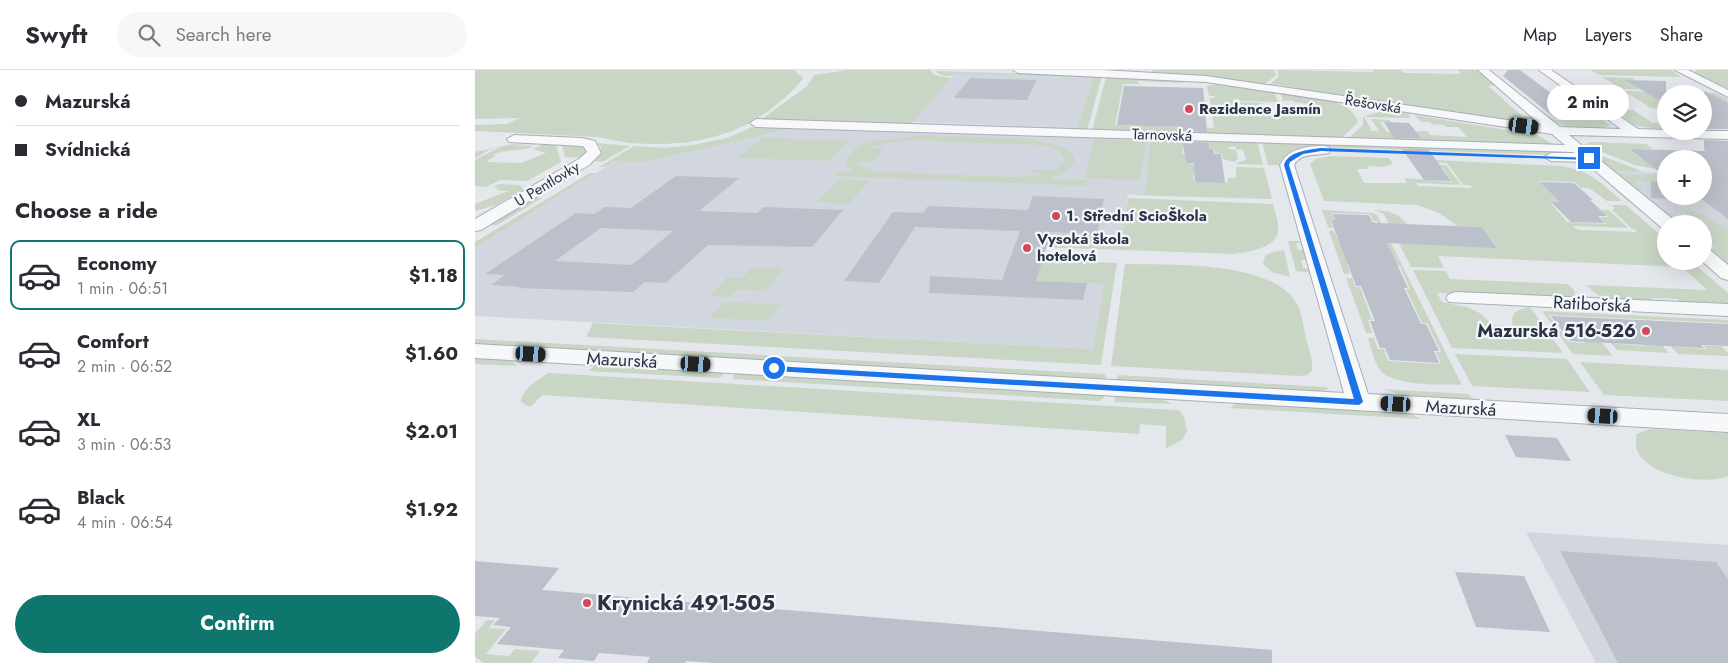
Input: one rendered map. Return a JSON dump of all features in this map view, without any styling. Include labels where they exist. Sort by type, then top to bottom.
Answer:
[{"type":"street","name":"Řešovská","points":[[1018,70],[1151,75],[1214,80],[1555,131],[1728,135]]},
{"type":"street","points":[[1483,70],[1657,215]]},
{"type":"street","points":[[1544,70],[1635,132]]},
{"type":"street","points":[[1680,70],[1728,94]]},
{"type":"street","name":"Tarnovská","points":[[756,123],[1569,148]]},
{"type":"street","name":"U Pentlovky","points":[[475,226],[582,163],[593,153],[590,144],[582,142],[514,139]]},
{"type":"street","points":[[1359,402],[1287,161],[1293,156],[1302,153],[1321,150],[1589,158]]},
{"type":"street","points":[[1712,261],[1728,274]]},
{"type":"street","name":"Ratibořská","points":[[1456,298],[1728,310]]},
{"type":"street","name":"Mazurská","points":[[475,351],[1728,423]]},
{"type":"shaded area","points":[[955,73],[1093,78],[1077,128],[911,122]]},
{"type":"shaded area","points":[[799,127],[1150,138],[1145,195],[1128,194],[1122,236],[1046,232],[1031,281],[1104,284],[1093,349],[475,316],[475,248],[611,164],[608,163],[611,161],[641,163]]},
{"type":"shaded area","points":[[1598,171],[1657,173],[1657,205],[1712,205],[1712,174],[1728,175],[1728,281],[1712,268],[1712,215],[1657,215],[1657,223],[1616,191],[1614,184]]},
{"type":"shaded area","points":[[1526,532],[1728,545],[1728,663],[1596,663]]},
{"type":"green space","points":[[475,70],[794,70],[803,78],[792,91],[771,109],[737,129],[719,136],[700,140],[681,143],[643,144],[597,137],[475,131],[475,125],[506,124],[520,118],[475,119]]},
{"type":"green space","points":[[847,70],[930,70],[934,75],[951,78],[912,123],[1077,128],[1093,78],[955,73],[952,76],[948,76],[941,75],[936,71],[1102,76],[1087,131],[762,119],[807,86],[814,75]]},
{"type":"green space","points":[[1153,70],[1274,70],[1276,75],[1264,85],[1152,73]]},
{"type":"green space","points":[[1277,70],[1374,72],[1373,70],[1401,70],[1404,73],[1461,74],[1458,70],[1479,70],[1497,85],[1488,86],[1522,116],[1533,116],[1538,121],[1534,125],[1462,116],[1463,113],[1394,103],[1392,105],[1273,84],[1268,86],[1279,76]]},
{"type":"green space","points":[[1590,70],[1671,70],[1681,77],[1600,75]]},
{"type":"green space","points":[[1698,70],[1728,70],[1728,89],[1693,72]]},
{"type":"green space","points":[[1106,77],[1191,81],[1181,83],[1138,81],[1138,84],[1123,84],[1115,125],[1214,128],[1210,98],[1215,98],[1214,96],[1209,96],[1207,86],[1217,84],[1275,93],[1278,102],[1240,101],[1239,99],[1233,99],[1236,112],[1243,112],[1240,102],[1268,103],[1258,104],[1259,106],[1248,106],[1250,114],[1283,115],[1282,111],[1321,113],[1317,105],[1294,102],[1293,100],[1283,101],[1281,94],[1337,103],[1354,114],[1358,122],[1341,139],[1092,131]]},
{"type":"green space","points":[[1602,77],[1632,78],[1635,80],[1626,80],[1653,90],[1622,89]]},
{"type":"green space","points":[[1625,92],[1657,92],[1657,108],[1651,108]]},
{"type":"green space","points":[[1712,93],[1728,99],[1728,111],[1712,110]]},
{"type":"green space","points":[[1384,110],[1408,114],[1411,118],[1364,117],[1372,131],[1379,131],[1371,119],[1390,120],[1391,122],[1380,122],[1387,132],[1427,131],[1430,135],[1467,137],[1458,127],[1446,127],[1430,122],[1421,122],[1414,115],[1537,135],[1557,146],[1347,140],[1363,125],[1363,117]]},
{"type":"green space","points":[[1612,110],[1633,110],[1653,123],[1657,123],[1657,129],[1636,126]]},
{"type":"green space","points":[[1546,114],[1556,120],[1587,120],[1582,115],[1597,116],[1610,125],[1600,128],[1570,127],[1557,123]]},
{"type":"green space","points":[[757,125],[1257,141],[1263,165],[1236,164],[1246,160],[1243,150],[1236,149],[1235,146],[1228,147],[1229,149],[1236,150],[1238,159],[1234,162],[1223,159],[1222,154],[1215,153],[1214,149],[1183,148],[1182,153],[1185,154],[1185,163],[1198,164],[1196,175],[1193,175],[1194,182],[1228,183],[1228,178],[1236,178],[1236,167],[1264,168],[1272,199],[1128,195],[1145,194],[1150,139],[799,127],[641,163],[612,161],[606,167],[599,167],[634,146],[665,148],[693,145],[727,138]]},
{"type":"green space","points":[[919,135],[1037,139],[1036,141],[1063,147],[1075,159],[1067,170],[1048,179],[1090,180],[1088,186],[834,176],[839,171],[853,171],[847,166],[847,158],[862,145],[881,140]],"holes":[[[906,140],[1041,145],[1059,152],[1064,161],[1054,170],[1034,169],[1030,172],[1042,175],[1016,177],[881,172],[866,169],[858,163],[858,161],[874,161],[884,149],[869,148]]]},
{"type":"green space","points":[[763,138],[849,141],[829,161],[737,158]]},
{"type":"green space","points":[[1095,139],[1146,141],[1140,180],[1084,178]]},
{"type":"green space","points":[[1262,141],[1570,151],[1556,155],[1326,147],[1289,155],[1281,165],[1268,165]]},
{"type":"green space","points":[[1591,142],[1646,144],[1653,149],[1628,149],[1643,160],[1657,161],[1657,169],[1635,165],[1584,145]]},
{"type":"green space","points":[[597,143],[630,146],[602,162],[591,161],[601,152],[601,147]]},
{"type":"green space","points":[[513,144],[536,144],[511,145],[533,146],[497,153],[492,155],[497,155],[486,162],[521,163],[546,153],[533,149],[542,145],[556,145],[561,162],[527,181],[500,180],[486,187],[475,186],[475,160],[500,147],[489,150],[475,159],[475,152]]},
{"type":"green space","points":[[562,145],[581,146],[586,149],[587,153],[583,158],[565,157]]},
{"type":"green space","points":[[1586,151],[1594,153],[1644,172],[1612,171]]},
{"type":"green space","points":[[1330,156],[1389,158],[1393,164],[1382,167],[1368,166],[1369,169],[1357,169],[1364,183],[1407,183],[1404,178],[1452,182],[1443,168],[1412,163],[1446,165],[1461,185],[1416,183],[1418,186],[1473,188],[1470,185],[1463,185],[1447,163],[1411,161],[1415,159],[1558,166],[1579,170],[1600,182],[1622,201],[1607,201],[1589,188],[1581,188],[1575,182],[1539,181],[1564,202],[1550,202],[1567,222],[1607,224],[1600,217],[1609,217],[1601,210],[1609,210],[1628,228],[1573,227],[1579,230],[1636,232],[1612,210],[1615,208],[1611,205],[1626,205],[1657,232],[1657,266],[1438,256],[1444,268],[1411,267],[1384,214],[1374,210],[1392,213],[1400,217],[1407,224],[1497,247],[1482,227],[1458,226],[1439,213],[1417,205],[1324,201],[1310,164],[1316,159]]},
{"type":"green space","points":[[590,173],[596,173],[475,248],[475,242]]},
{"type":"green space","points":[[1615,174],[1657,176],[1657,182],[1634,181],[1642,189],[1638,190],[1649,198],[1641,195]]},
{"type":"green space","points":[[839,179],[869,181],[849,204],[816,202]]},
{"type":"green space","points":[[499,184],[520,185],[523,190],[496,205],[475,211],[475,204],[508,191],[496,190],[499,188],[493,187]]},
{"type":"green space","points":[[529,197],[542,198],[497,225],[483,225]]},
{"type":"green space","points":[[1128,198],[1273,204],[1278,228],[1277,235],[1274,240],[1262,248],[1234,254],[1041,247],[1046,232],[1122,236]]},
{"type":"green space","points":[[1659,209],[1663,209],[1669,214],[1689,215],[1677,215],[1664,215]]},
{"type":"green space","points":[[1682,209],[1695,212],[1703,215],[1689,215]]},
{"type":"green space","points":[[1322,210],[1373,213],[1377,215],[1462,385],[1407,382],[1387,375],[1380,370],[1374,359],[1368,338],[1374,338],[1378,349],[1384,349],[1388,361],[1441,364],[1436,352],[1441,352],[1427,323],[1422,323],[1406,289],[1410,289],[1400,266],[1395,266],[1382,240],[1386,239],[1377,221],[1373,221],[1370,214],[1332,213],[1334,219],[1330,220],[1333,228],[1328,227]]},
{"type":"green space","points":[[1712,219],[1728,230],[1728,267],[1712,254],[1712,249],[1719,249],[1712,243]]},
{"type":"green space","points":[[1329,231],[1334,231],[1337,238],[1341,238],[1351,264],[1347,264],[1350,274],[1344,274]]},
{"type":"green space","points":[[1288,241],[1304,241],[1304,243],[1296,243],[1298,250],[1306,250],[1309,260],[1301,260],[1303,268],[1312,269],[1313,273],[1296,271]]},
{"type":"green space","points":[[1284,250],[1290,277],[1272,272],[1263,264],[1265,256]]},
{"type":"green space","points":[[1037,260],[1117,263],[1101,365],[586,337],[593,323],[1093,349],[1104,284],[1031,281]]},
{"type":"green space","points":[[1125,264],[1192,265],[1244,272],[1266,279],[1285,290],[1297,304],[1311,357],[1312,371],[1307,375],[1299,376],[1111,366]]},
{"type":"green space","points":[[752,267],[784,268],[765,291],[738,289],[731,297],[709,296],[727,277],[742,278]]},
{"type":"green space","points":[[1413,270],[1446,271],[1450,279],[1568,284],[1574,290],[1575,296],[1569,299],[1437,293],[1442,302],[1467,307],[1478,312],[1494,325],[1513,326],[1512,318],[1515,312],[1530,307],[1563,353],[1452,348]]},
{"type":"green space","points":[[1685,270],[1701,270],[1728,293],[1728,306],[1683,304],[1677,299],[1651,298],[1654,303],[1618,302],[1601,297],[1587,285],[1707,290]]},
{"type":"green space","points":[[1346,278],[1352,278],[1355,287],[1360,287],[1372,320],[1368,320],[1372,333],[1366,333]]},
{"type":"green space","points":[[725,302],[781,305],[767,321],[709,318]]},
{"type":"green space","points":[[1542,311],[1728,320],[1728,323],[1549,315],[1569,342],[1585,343],[1583,340],[1601,341],[1613,356],[1573,354]]},
{"type":"green space","points":[[475,339],[1104,374],[1106,376],[1105,380],[475,344]]},
{"type":"green space","points":[[1609,341],[1614,341],[1617,344],[1645,346],[1643,343],[1660,343],[1669,353],[1617,350]]},
{"type":"green space","points":[[1669,344],[1674,344],[1677,347],[1706,349],[1704,346],[1721,346],[1728,353],[1728,356],[1678,354]]},
{"type":"green space","points":[[1455,354],[1567,359],[1590,392],[1472,386]]},
{"type":"green space","points":[[475,357],[511,360],[517,366],[475,364]]},
{"type":"green space","points":[[1580,362],[1728,370],[1728,401],[1604,395]]},
{"type":"green space","points":[[596,364],[726,372],[717,378],[589,371]]},
{"type":"green space","points":[[735,372],[1104,394],[1104,398],[1100,401],[733,379]]},
{"type":"green space","points":[[548,373],[1176,410],[1180,411],[1184,417],[1187,431],[1182,440],[1166,448],[1166,426],[1140,424],[1139,434],[543,395],[530,407],[521,402],[527,389]]},
{"type":"green space","points":[[1118,375],[1326,387],[1329,389],[1317,392],[1116,381]]},
{"type":"green space","points":[[1382,389],[1468,394],[1473,399],[1412,398]]},
{"type":"green space","points":[[1114,394],[1151,397],[1172,404],[1115,402]]},
{"type":"green space","points":[[1241,402],[1410,413],[1420,419],[1229,408]]},
{"type":"green space","points":[[1650,429],[1728,433],[1728,476],[1718,479],[1690,479],[1675,476],[1649,465],[1640,456],[1636,443],[1637,434]]},
{"type":"green space","points":[[487,620],[495,620],[489,628],[506,629],[486,654],[509,656],[515,649],[540,651],[531,663],[484,663],[475,657],[475,633]]},
{"type":"building","points":[[1508,70],[1520,70],[1587,120],[1556,119],[1503,76]]},
{"type":"building","points":[[970,78],[1037,80],[1027,100],[954,98]]},
{"type":"building","points":[[1625,80],[1666,81],[1666,85],[1657,85],[1657,99]]},
{"type":"building","name":"Rezidence Jasmín","points":[[1124,86],[1203,88],[1207,132],[1183,131],[1183,127],[1117,125]]},
{"type":"building","points":[[1712,95],[1728,103],[1728,129],[1712,129]]},
{"type":"building","points":[[1384,122],[1409,123],[1421,138],[1394,138]]},
{"type":"building","points":[[1704,140],[1728,141],[1728,219],[1710,205],[1712,205],[1712,150],[1704,150]]},
{"type":"building","points":[[1183,142],[1208,143],[1209,149],[1213,149],[1214,154],[1221,154],[1225,183],[1195,182],[1194,163],[1186,163]]},
{"type":"building","points":[[1402,149],[1428,149],[1451,181],[1424,180]]},
{"type":"building","points":[[1629,149],[1668,150],[1657,150],[1657,170]]},
{"type":"building","points":[[676,176],[739,178],[699,211],[757,213],[763,207],[843,210],[812,247],[708,245],[666,283],[645,282],[633,292],[518,288],[520,287],[491,285],[505,275],[485,274],[576,213],[594,214],[605,207],[631,208]],"holes":[[[601,228],[673,231],[632,265],[555,261]]]},
{"type":"building","points":[[1540,182],[1574,183],[1607,216],[1598,216],[1605,223],[1571,222],[1551,202],[1560,202]]},
{"type":"building","points":[[1651,182],[1657,182],[1657,198],[1651,198]]},
{"type":"building","points":[[1033,196],[1104,199],[1097,234],[1051,232],[1036,281],[1087,283],[1083,300],[929,293],[930,276],[1002,280],[1020,231],[915,227],[928,206],[1028,210]]},
{"type":"building","points":[[893,212],[924,213],[879,283],[844,281]]},
{"type":"building","points":[[1333,214],[1369,215],[1372,222],[1377,223],[1482,227],[1497,248],[1387,243],[1408,288],[1404,288],[1421,324],[1426,324],[1439,351],[1434,351],[1439,363],[1390,360],[1385,348],[1380,348],[1370,321],[1375,321],[1361,286],[1356,286],[1331,220],[1335,220]]},
{"type":"building","name":"Mazurská 516-526","points":[[1551,316],[1728,324],[1728,346],[1701,345],[1704,348],[1570,341]]},
{"type":"building","points":[[1505,435],[1557,438],[1571,461],[1516,457]]},
{"type":"building","points":[[1560,551],[1716,562],[1728,579],[1728,663],[1618,663]]},
{"type":"building","name":"Krynická 491-505","points":[[475,561],[559,568],[542,590],[1272,650],[1272,663],[714,663],[686,661],[685,663],[647,663],[650,657],[599,653],[594,661],[558,658],[564,650],[497,644],[511,627],[493,625],[500,618],[475,616]]},
{"type":"building","points":[[1455,572],[1524,576],[1550,632],[1476,627]]},
{"type":"place","name":"Rezidence Jasmín","points":[[1189,109]]},
{"type":"place","name":"1. Střední ScioŠkola","points":[[1056,216]]},
{"type":"place","name":"Vysoká škola hotelová","points":[[1027,248]]},
{"type":"place","name":"Mazurská 516-526","points":[[1646,331]]},
{"type":"place","name":"Krynická 491-505","points":[[587,603]]},
{"type":"route","points":[[774,368],[1359,402],[1287,161],[1293,156],[1302,153],[1321,150],[1589,158]]}]
